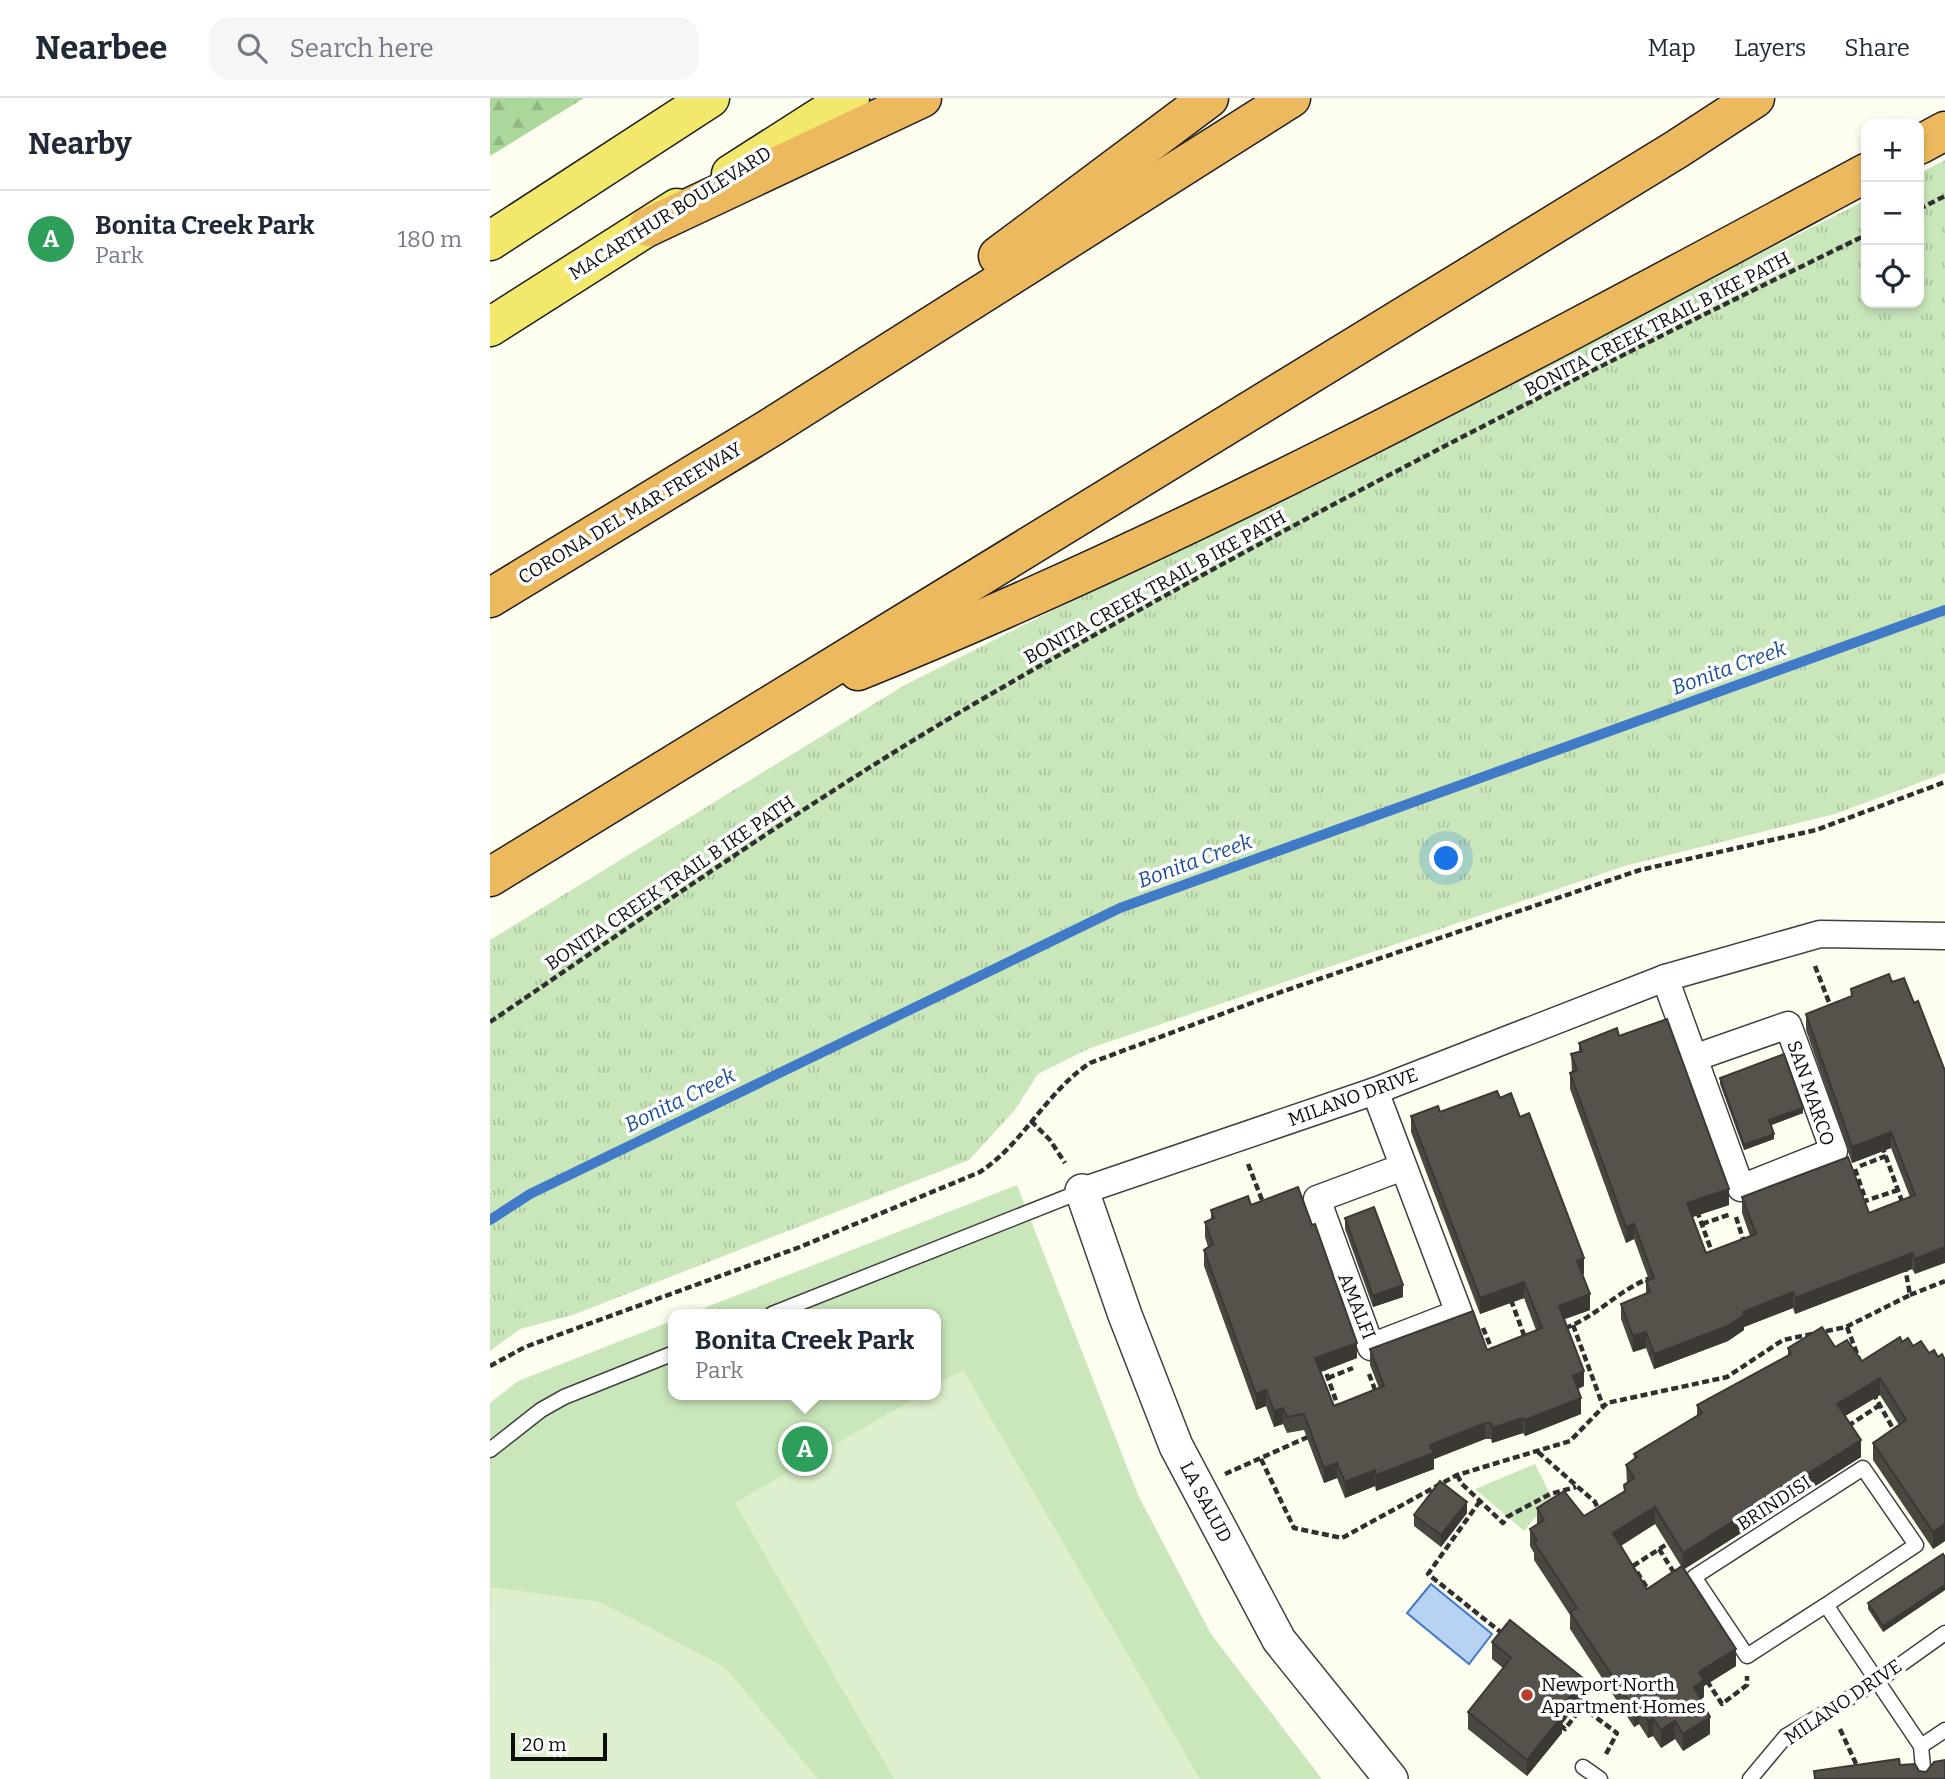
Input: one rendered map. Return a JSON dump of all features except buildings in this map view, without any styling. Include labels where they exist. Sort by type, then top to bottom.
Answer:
[{"type":"highway","points":[[648,227],[922,98]]},
{"type":"highway","points":[[770,428],[1209,98]]},
{"type":"highway","points":[[770,428],[1291,98]]},
{"type":"highway","points":[[490,877],[1677,149],[1755,98]]},
{"type":"highway","points":[[1924,142],[1945,131]]},
{"type":"highway","points":[[752,714],[972,625],[1167,536],[1543,347],[1861,176]]},
{"type":"highway","name":"CORONA DEL MAR FREEWAY","points":[[490,598],[770,428]]},
{"type":"main road","points":[[490,241],[710,98]]},
{"type":"main road","name":"MACARTHUR BOULEVARD","points":[[490,327],[850,98]]},
{"type":"street","name":"MILANO DRIVE","points":[[1082,1191],[1375,1091],[1665,978],[1820,934],[1945,936]]},
{"type":"street","name":"SAN MARCO","points":[[1665,978],[1741,1188],[1834,1151],[1787,1025],[1694,1058]]},
{"type":"street","name":"AMALFI","points":[[1375,1091],[1459,1312],[1371,1347],[1317,1199],[1403,1167]]},
{"type":"street","name":"LA SALUD","points":[[1082,1191],[1129,1327],[1176,1446],[1279,1640],[1391,1779]]},
{"type":"lane","name":"MILANO DRIVE","points":[[785,1309],[1082,1191]]},
{"type":"lane","points":[[490,1450],[541,1410],[565,1397],[668,1355]]},
{"type":"lane","name":"BRINDISI","points":[[1863,1468],[1916,1545],[1826,1605],[1747,1656],[1694,1577],[1863,1468]]},
{"type":"lane","points":[[1826,1605],[1921,1746],[1924,1779]]},
{"type":"lane","name":"MILANO DRIVE","points":[[1750,1779],[1786,1736],[1876,1682],[1945,1633]]},
{"type":"lane","points":[[1921,1746],[1945,1730]]},
{"type":"path","points":[[1924,206],[1945,196]]},
{"type":"path","name":"BONITA CREEK TRAIL B IKE PATH","points":[[490,1021],[817,800],[989,695],[1238,555],[1861,237]]},
{"type":"path","points":[[490,1366],[525,1347],[800,1247],[980,1172],[1000,1159],[1069,1077],[1090,1063],[1281,992],[1640,870],[1816,830],[1945,782]]},
{"type":"path","points":[[1805,939],[1836,1022]]},
{"type":"path","points":[[1031,1121],[1050,1140],[1082,1191]]},
{"type":"path","points":[[1238,1138],[1268,1217]]},
{"type":"path","points":[[1881,1144],[1907,1214]]},
{"type":"path","points":[[1854,1168],[1885,1156]]},
{"type":"path","points":[[1854,1205],[1898,1189]]},
{"type":"path","points":[[1693,1200],[1714,1256]]},
{"type":"path","points":[[1734,1213],[1745,1244]]},
{"type":"path","points":[[1735,1248],[1757,1240]]},
{"type":"path","points":[[1702,1260],[1724,1252]]},
{"type":"path","points":[[1903,1256],[1910,1295]]},
{"type":"path","points":[[1561,1329],[1573,1325],[1633,1283],[1656,1276]]},
{"type":"path","points":[[1261,1459],[1294,1528],[1342,1538],[1457,1475],[1570,1441],[1603,1406],[1727,1377],[1783,1340],[1847,1327],[1910,1295],[1945,1281]]},
{"type":"path","points":[[1508,1292],[1527,1342]]},
{"type":"path","points":[[1573,1325],[1603,1406]]},
{"type":"path","points":[[1847,1327],[1861,1363]]},
{"type":"path","points":[[1515,1345],[1538,1338]]},
{"type":"path","points":[[1480,1358],[1504,1349]]},
{"type":"path","points":[[1320,1355],[1340,1409]]},
{"type":"path","points":[[1365,1364],[1377,1396]]},
{"type":"path","points":[[1870,1386],[1902,1445]]},
{"type":"path","points":[[1365,1400],[1390,1391]]},
{"type":"path","points":[[1335,1418],[1340,1409],[1352,1405]]},
{"type":"path","points":[[1837,1433],[1880,1405]]},
{"type":"path","points":[[1848,1426],[1854,1435]]},
{"type":"path","points":[[1197,1485],[1319,1432]]},
{"type":"path","points":[[1537,1451],[1595,1502],[1601,1513]]},
{"type":"path","points":[[1457,1475],[1503,1523],[1507,1517],[1550,1494],[1577,1487]]},
{"type":"path","points":[[1480,1501],[1428,1574],[1503,1634],[1510,1626]]},
{"type":"path","points":[[1633,1566],[1682,1534]]},
{"type":"path","points":[[1659,1549],[1676,1575]]},
{"type":"path","points":[[1626,1556],[1650,1592]]},
{"type":"path","points":[[1700,1670],[1722,1704],[1747,1685],[1747,1656]]},
{"type":"path","points":[[1579,1683],[1589,1691],[1579,1703],[1617,1733],[1593,1774]]},
{"type":"path","points":[[1560,1725],[1566,1730],[1583,1707]]},
{"type":"path","points":[[1827,1712],[1842,1732],[1863,1779]]},
{"type":"green space","points":[[490,98],[584,98],[490,156]]},
{"type":"green space","points":[[1945,160],[1945,773],[1835,814],[1628,865],[1088,1049],[1038,1074],[1014,1111],[969,1160],[573,1315],[520,1329],[490,1351],[490,940],[903,686],[1861,203],[1861,308],[1924,308],[1924,171]]},
{"type":"green space","points":[[1017,1185],[1138,1495],[1211,1634],[1322,1779],[490,1779],[490,1403],[518,1381],[668,1322],[668,1400],[941,1400],[941,1309],[702,1309]]},
{"type":"green space","points":[[963,1370],[1200,1779],[894,1779],[735,1503],[911,1400],[941,1400],[941,1382]]},
{"type":"green space","points":[[1535,1464],[1552,1498],[1524,1531],[1475,1489]]},
{"type":"green space","points":[[491,1587],[600,1602],[725,1667],[818,1779],[490,1779]]},
{"type":"water","points":[[1431,1584],[1492,1634],[1469,1664],[1407,1613]]},
{"type":"waterway","name":"Bonita Creek","points":[[490,1220],[530,1194],[1120,908],[1945,610]]},
{"type":"place","name":"Bonita Creek Park","points":[[805,1449]]},
{"type":"place","name":"Newport North Apartment Homes","points":[[1527,1695]]}]
